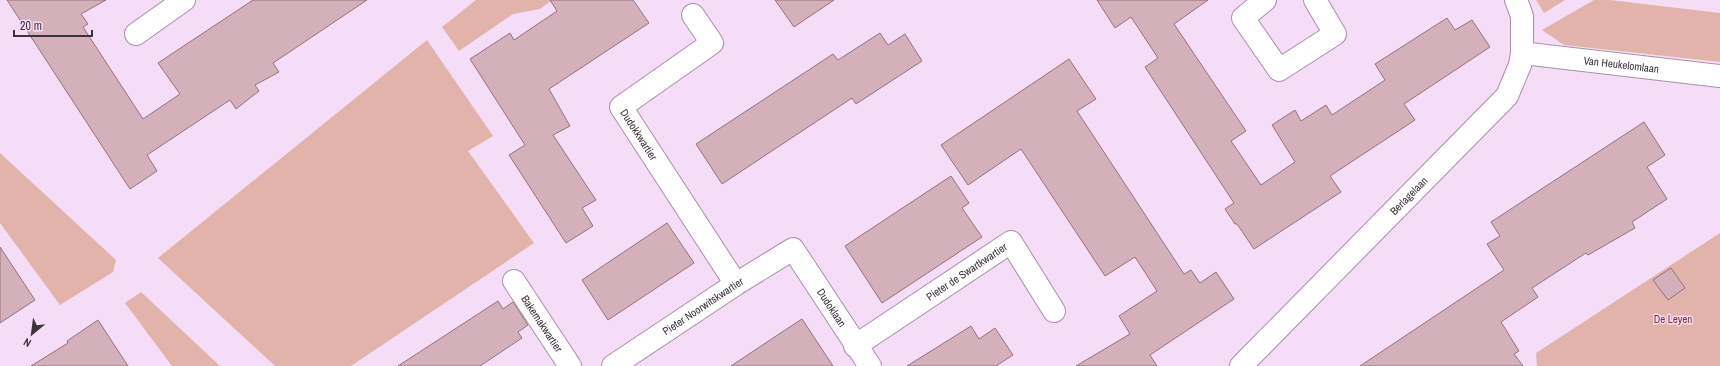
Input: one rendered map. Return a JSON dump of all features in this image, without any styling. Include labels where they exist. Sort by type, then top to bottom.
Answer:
[{"type":"street","points":[[136,34],[184,0]]},
{"type":"street","points":[[1265,0],[1243,18],[1279,70],[1335,34],[1315,0]]},
{"type":"street","name":"Berlagelaan","points":[[1241,366],[1507,96],[1520,65],[1522,53],[1522,16],[1516,0]]},
{"type":"street","name":"Dudokkwartier","points":[[693,15],[712,43],[621,107],[736,284]]},
{"type":"street","name":"Van Heukelomlaan","points":[[1522,53],[1720,76]]},
{"type":"street","name":"Pieter de Swartkwartier","points":[[856,346],[1010,242],[1054,311]]},
{"type":"street","name":"Pieter Noorwitskwartier","points":[[613,366],[736,284],[793,249]]},
{"type":"street","name":"Dudoklaan","points":[[793,249],[870,366]]},
{"type":"street","name":"Bakemakwartier","points":[[514,281],[570,366]]},
{"type":"green space","points":[[476,0],[552,0],[540,9],[513,14],[459,51],[442,27]]},
{"type":"green space","points":[[1536,0],[1565,0],[1544,13]]},
{"type":"green space","points":[[1594,0],[1610,0],[1720,13],[1720,62],[1564,45],[1542,30]]},
{"type":"green space","points":[[427,40],[493,136],[468,151],[534,243],[351,366],[275,366],[158,258]]},
{"type":"green space","points":[[0,153],[116,260],[113,272],[60,305],[0,223]]},
{"type":"green space","name":"De Leyen","points":[[1720,233],[1720,366],[1537,366],[1536,353]]},
{"type":"green space","points":[[141,292],[220,366],[172,366],[125,303]]},
{"type":"building","points":[[7,0],[106,0],[81,14],[88,24],[83,27],[143,119],[180,94],[158,63],[253,0],[367,0],[273,63],[279,72],[255,85],[259,91],[236,109],[230,100],[147,155],[157,171],[130,189]]},
{"type":"building","points":[[550,0],[633,0],[649,23],[549,89],[570,126],[553,135],[596,200],[582,208],[593,226],[566,243],[509,155],[525,145],[470,59],[510,33],[514,40],[557,11]]},
{"type":"building","points":[[775,0],[834,0],[794,27]]},
{"type":"building","points":[[1097,0],[1208,0],[1174,24],[1246,131],[1231,141],[1261,185],[1295,162],[1272,125],[1295,110],[1301,121],[1326,105],[1332,115],[1385,80],[1375,64],[1447,18],[1455,30],[1472,20],[1490,47],[1404,104],[1415,120],[1330,176],[1341,192],[1254,249],[1225,209],[1234,203],[1145,67],[1158,58],[1131,17],[1115,28]]},
{"type":"building","points":[[880,33],[888,45],[905,34],[922,61],[856,104],[852,98],[722,184],[696,144],[833,54],[838,60]]},
{"type":"building","points":[[1069,59],[1096,99],[1077,111],[1184,274],[1191,270],[1200,283],[1216,272],[1234,299],[1150,355],[1157,366],[1076,366],[1130,334],[1119,316],[1157,291],[1135,257],[1105,276],[1021,149],[968,185],[941,145]]},
{"type":"building","points":[[1644,122],[1665,155],[1647,167],[1667,199],[1632,222],[1635,228],[1588,255],[1586,253],[1532,288],[1538,297],[1501,322],[1519,351],[1514,354],[1523,366],[1360,366],[1504,270],[1487,244],[1500,236],[1491,222]]},
{"type":"building","points":[[951,176],[969,203],[962,208],[982,237],[882,303],[845,246]]},
{"type":"building","points":[[667,223],[694,263],[608,320],[582,280]]},
{"type":"building","points":[[0,247],[35,300],[0,323]]},
{"type":"building","points":[[1671,268],[1685,288],[1668,300],[1653,280]]},
{"type":"building","points":[[498,301],[503,309],[513,302],[528,325],[518,332],[522,338],[480,366],[398,366]]},
{"type":"building","points":[[802,319],[833,366],[731,366],[782,332]]},
{"type":"building","points":[[98,320],[128,366],[31,366],[68,343],[67,341]]},
{"type":"building","points":[[971,326],[979,339],[995,328],[1013,355],[996,366],[907,366]]}]
